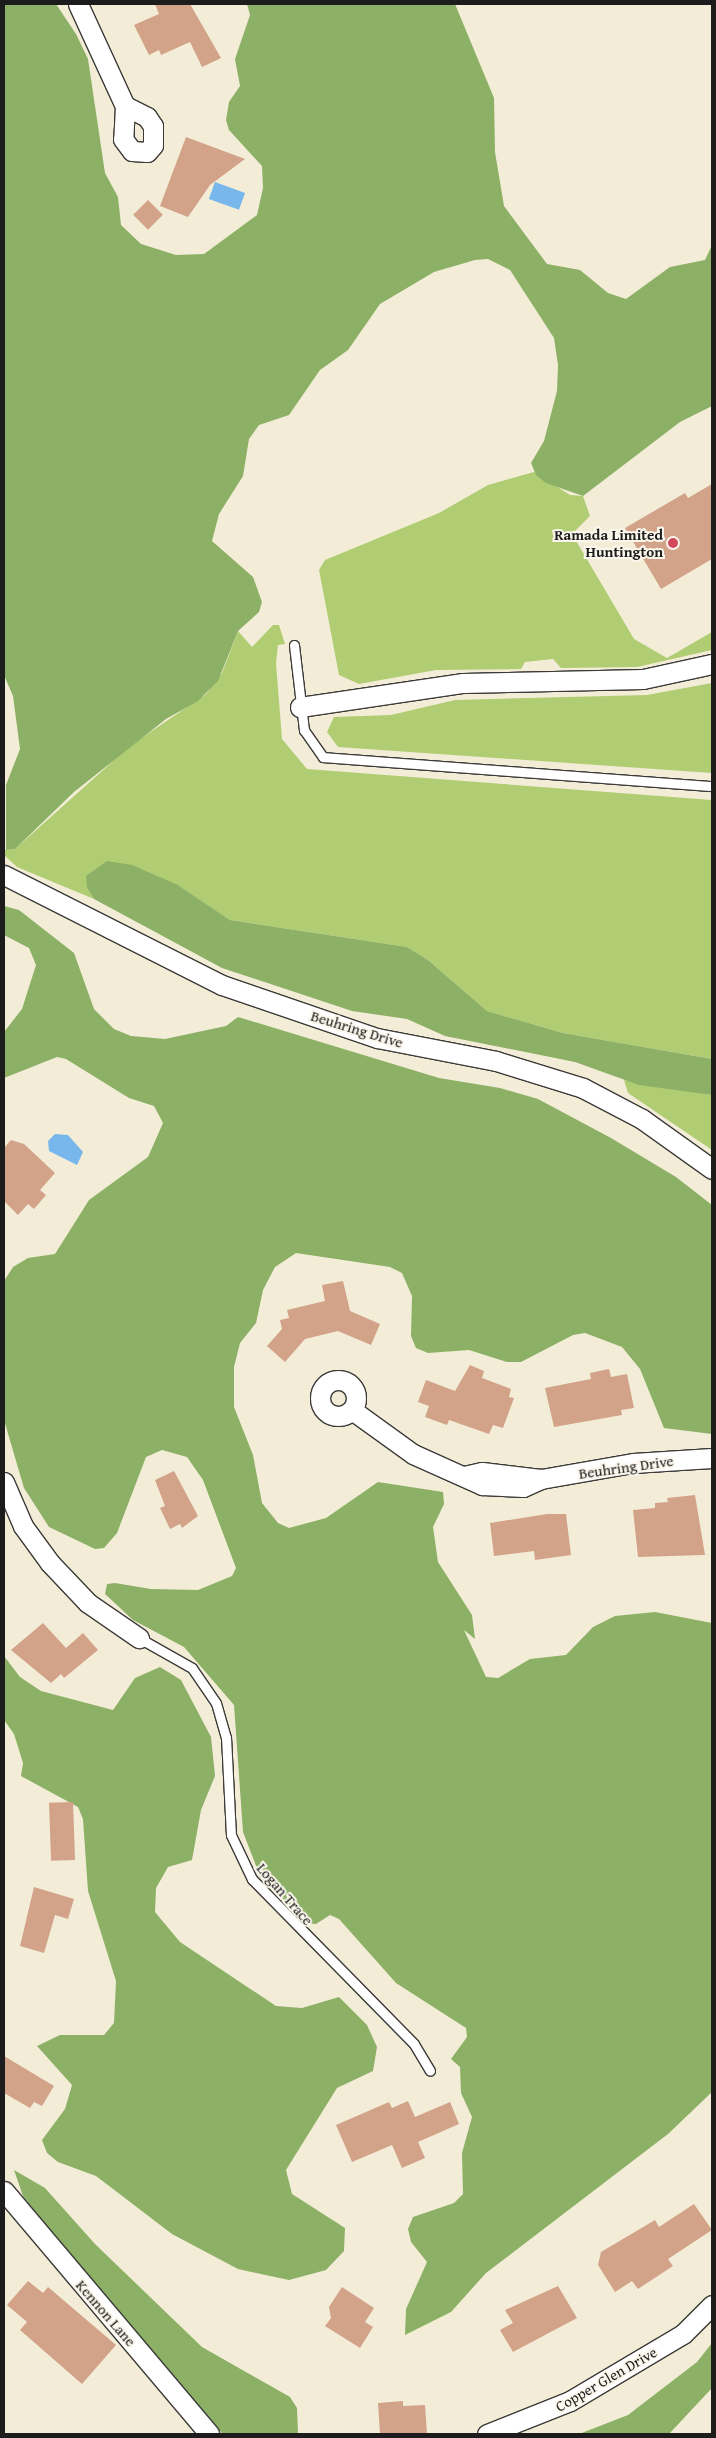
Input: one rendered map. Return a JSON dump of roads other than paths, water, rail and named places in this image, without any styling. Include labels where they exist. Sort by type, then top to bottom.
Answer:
[{"type":"street","points":[[78,4],[125,106]]},
{"type":"street","points":[[300,707],[463,683],[643,679],[712,664]]},
{"type":"street","name":"Beuhring Drive","points":[[4,875],[222,985],[377,1038],[496,1061],[583,1088],[642,1119],[712,1169]]},
{"type":"street","name":"Beuhring Drive","points":[[352,1410],[413,1454],[482,1485],[523,1487],[541,1479],[633,1463],[712,1458]]},
{"type":"street","points":[[4,1482],[23,1526],[50,1563],[88,1604],[139,1638]]},
{"type":"street","name":"Kennon Lane","points":[[4,2191],[209,2434]]},
{"type":"street","name":"Copper Glen Drive","points":[[487,2434],[570,2401],[684,2334],[712,2305]]},
{"type":"lane","points":[[294,645],[300,707],[308,740],[323,757],[336,761],[712,786]]},
{"type":"lane","name":"Logan Trace","points":[[139,1638],[192,1668],[216,1703],[226,1737],[231,1835],[252,1879],[414,2044],[430,2071]]},
{"type":"water","points":[[215,182],[245,193],[239,210],[209,199]]},
{"type":"water","points":[[55,1134],[68,1135],[83,1152],[77,1165],[49,1151],[48,1141]]},
{"type":"place","name":"Ramada Limited Huntington","points":[[673,543]]}]
